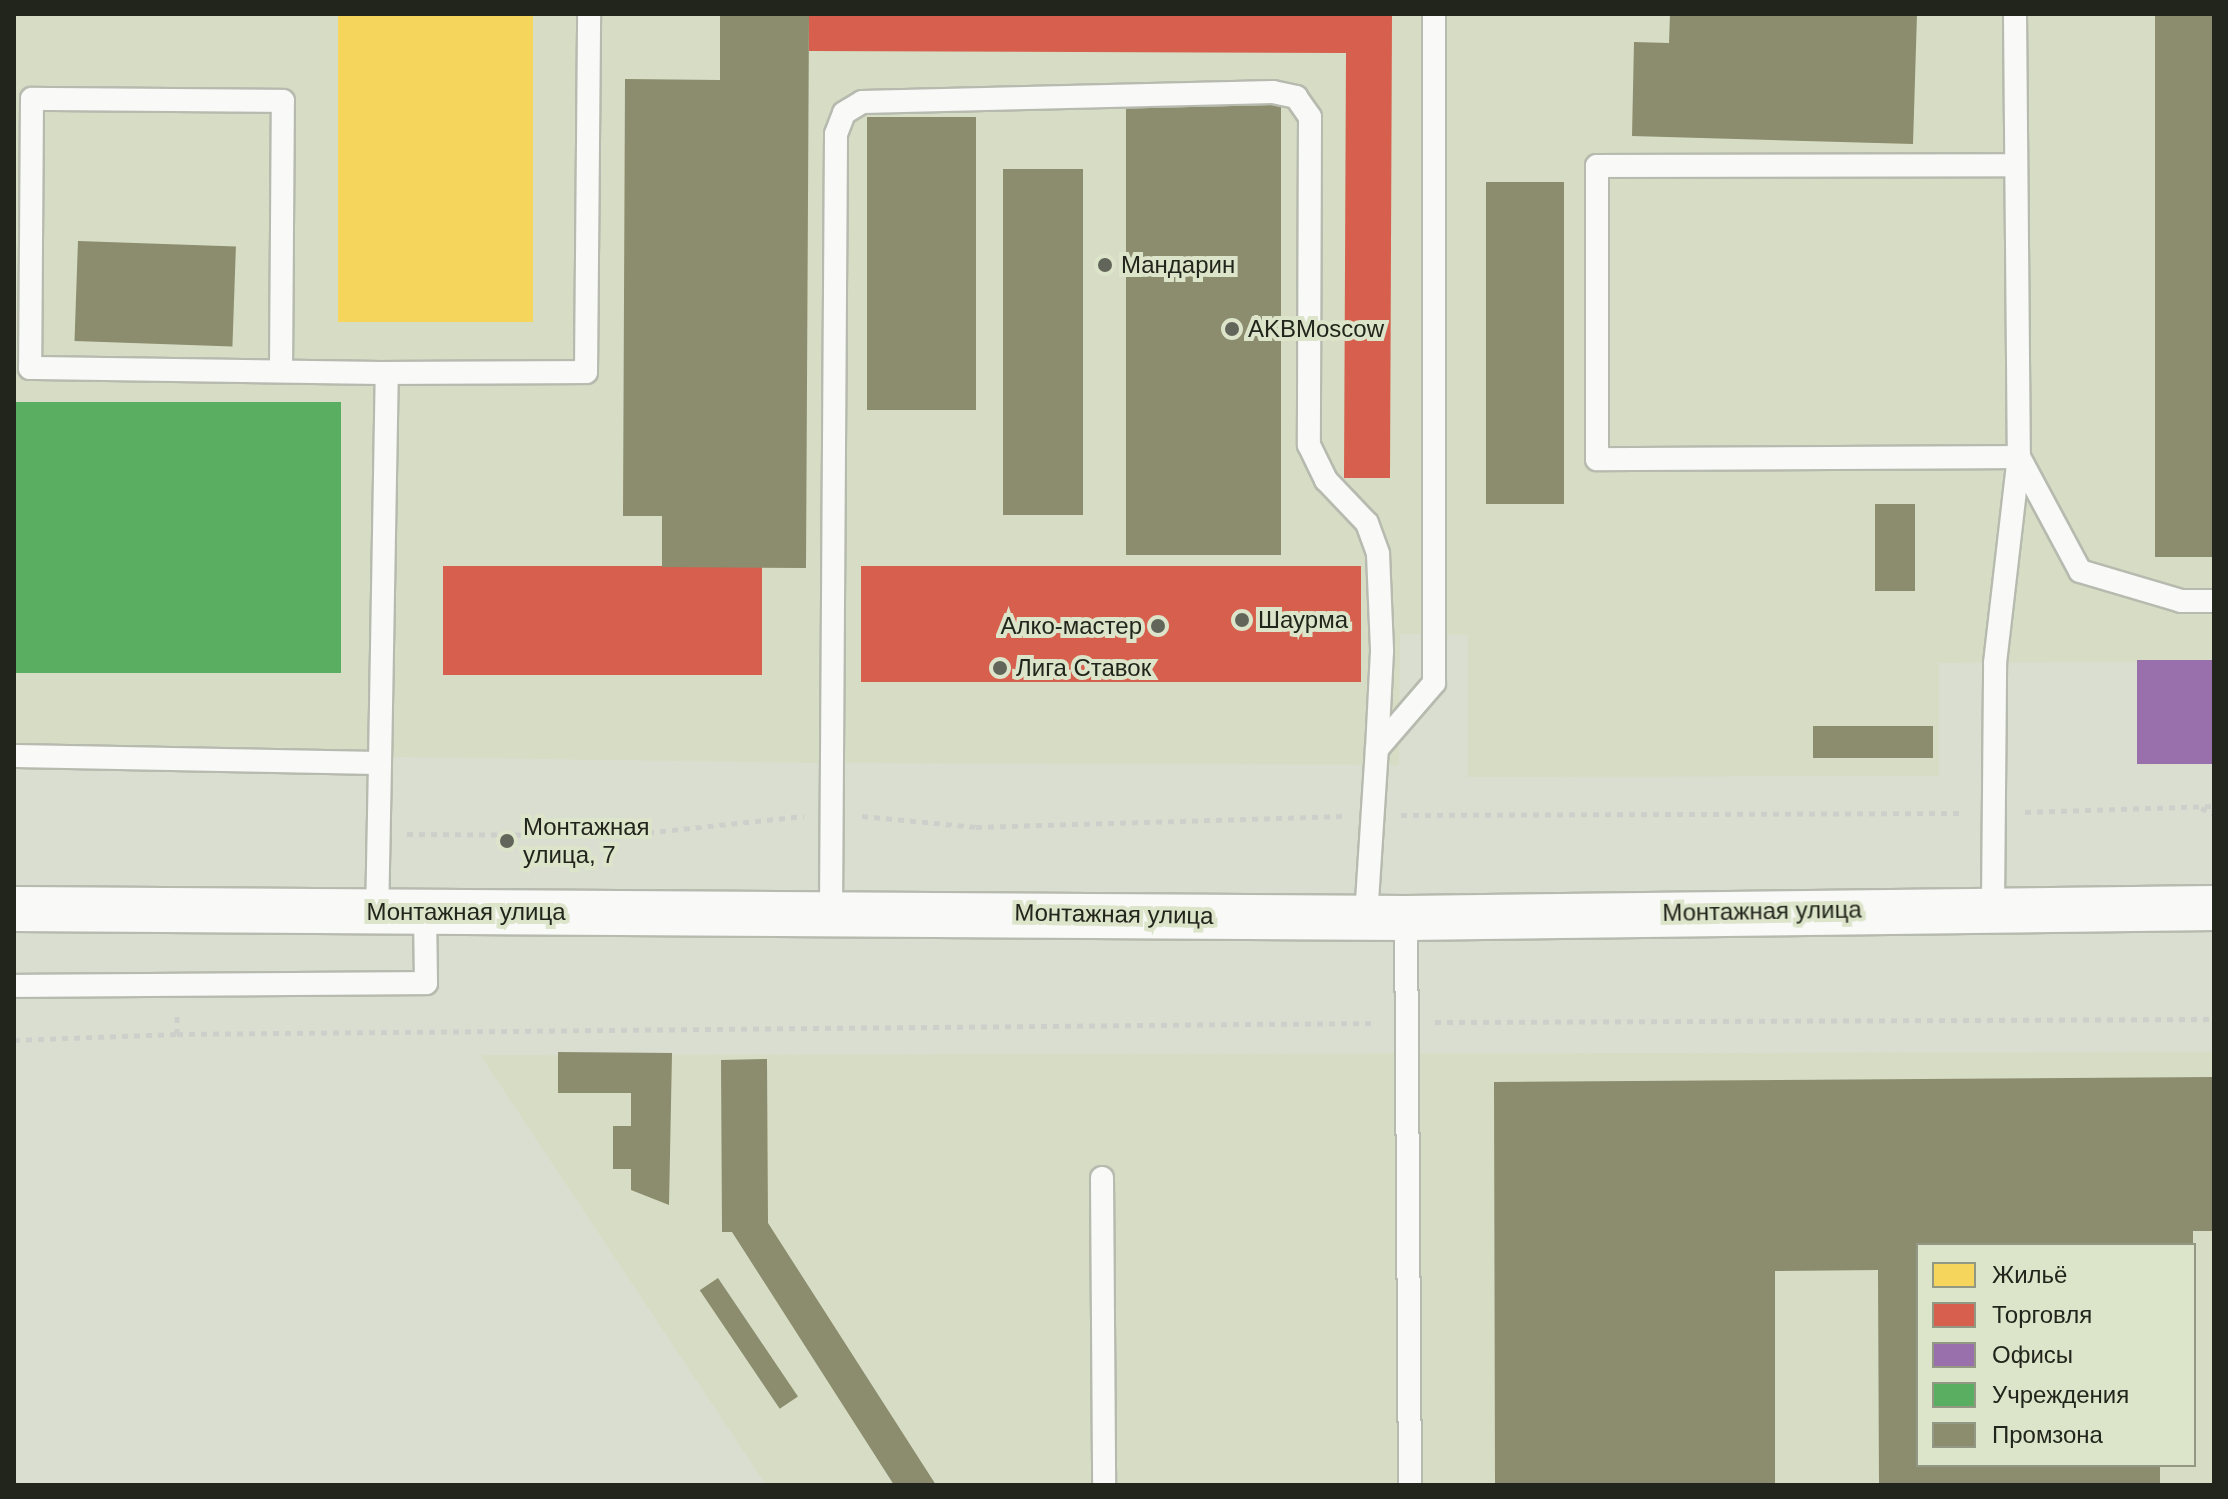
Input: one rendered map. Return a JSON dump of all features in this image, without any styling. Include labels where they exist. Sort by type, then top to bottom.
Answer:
[{"type":"street","name":"Монтажная улица","points":[[14,909],[377,913],[831,911],[1386,918],[1993,907],[2214,908]]},
{"type":"lane","points":[[281,370],[283,101],[32,99],[30,368],[387,373],[586,372],[589,14]]},
{"type":"lane","points":[[1377,749],[1434,683],[1434,14]]},
{"type":"lane","points":[[1993,907],[1995,663],[2019,457],[2015,14]]},
{"type":"lane","points":[[831,911],[829,813],[836,134],[844,113],[862,102],[1273,92],[1296,97],[1310,117],[1309,445],[1326,480],[1367,523],[1378,554],[1382,651],[1374,815],[1386,918],[1407,1023],[1410,1485]]},
{"type":"lane","points":[[2016,165],[1597,166],[1597,459],[2019,457]]},
{"type":"lane","points":[[377,913],[387,373]]},
{"type":"lane","points":[[2019,457],[2080,571],[2181,601],[2214,601]]},
{"type":"lane","points":[[14,756],[380,763]]},
{"type":"lane","points":[[14,986],[426,983],[425,913]]},
{"type":"lane","points":[[1102,1178],[1104,1485]]},
{"type":"path","points":[[378,834],[624,835],[829,813],[976,827],[1374,815],[1995,812],[2214,806]]},
{"type":"path","points":[[2200,807],[2214,814]]},
{"type":"path","points":[[14,1040],[177,1034],[2214,1019]]},
{"type":"shaded area","points":[[14,14],[2214,14],[2214,764],[2140,765],[2137,662],[1939,663],[1939,776],[1468,777],[1468,635],[1400,634],[1399,765],[806,763],[14,751]]},
{"type":"shaded area","points":[[2214,1052],[2214,1485],[766,1485],[480,1055]]},
{"type":"building: Жильё","points":[[338,14],[533,14],[533,322],[338,322]]},
{"type":"building: Торговля","points":[[809,14],[1392,14],[1390,478],[1344,478],[1346,53],[809,51]]},
{"type":"building: Торговля","points":[[443,566],[762,566],[762,675],[443,675]]},
{"type":"building: Торговля","points":[[861,566],[1361,566],[1361,682],[861,682]]},
{"type":"building: Офисы","points":[[2137,660],[2214,660],[2214,764],[2137,764]]},
{"type":"building: Учреждения","points":[[14,402],[341,402],[341,673],[14,673]]},
{"type":"building: Промзона","points":[[720,14],[809,14],[806,568],[662,567],[662,516],[623,516],[625,79],[720,80]]},
{"type":"building: Промзона","points":[[1670,14],[1917,14],[1913,144],[1632,136],[1634,42],[1669,43]]},
{"type":"building: Промзона","points":[[2155,14],[2214,14],[2214,557],[2155,557]]},
{"type":"building: Промзона","points":[[1126,105],[1281,105],[1281,555],[1126,555]]},
{"type":"building: Промзона","points":[[867,117],[976,117],[976,410],[867,410]]},
{"type":"building: Промзона","points":[[1003,169],[1083,169],[1083,515],[1003,515]]},
{"type":"building: Промзона","points":[[1486,182],[1564,182],[1564,504],[1486,504]]},
{"type":"building: Промзона","points":[[78,241],[236,247],[232,346],[75,341]]},
{"type":"building: Промзона","points":[[1875,504],[1915,504],[1915,591],[1875,591]]},
{"type":"building: Промзона","points":[[1813,726],[1933,726],[1933,758],[1813,758]]},
{"type":"building: Промзона","points":[[558,1052],[672,1053],[669,1205],[631,1190],[631,1169],[613,1169],[613,1126],[631,1126],[631,1093],[558,1093]]},
{"type":"building: Промзона","points":[[767,1059],[768,1223],[936,1485],[894,1485],[732,1232],[722,1232],[721,1060]]},
{"type":"building: Промзона","points":[[2214,1077],[2214,1231],[2193,1231],[2193,1243],[1916,1243],[1916,1467],[2160,1467],[2160,1485],[1879,1485],[1878,1270],[1775,1271],[1775,1485],[1495,1485],[1494,1082]]},
{"type":"building: Промзона","points":[[718,1278],[798,1397],[780,1409],[700,1290]]},
{"type":"place","name":"Мандарин","points":[[1105,265]]},
{"type":"place","name":"AKBMoscow","points":[[1232,329]]},
{"type":"place","name":"Шаурма","points":[[1242,620]]},
{"type":"place","name":"Алко-мастер","points":[[1158,626]]},
{"type":"place","name":"Лига Ставок","points":[[1000,668]]},
{"type":"place","name":"Монтажная улица, 7","points":[[507,841]]}]
